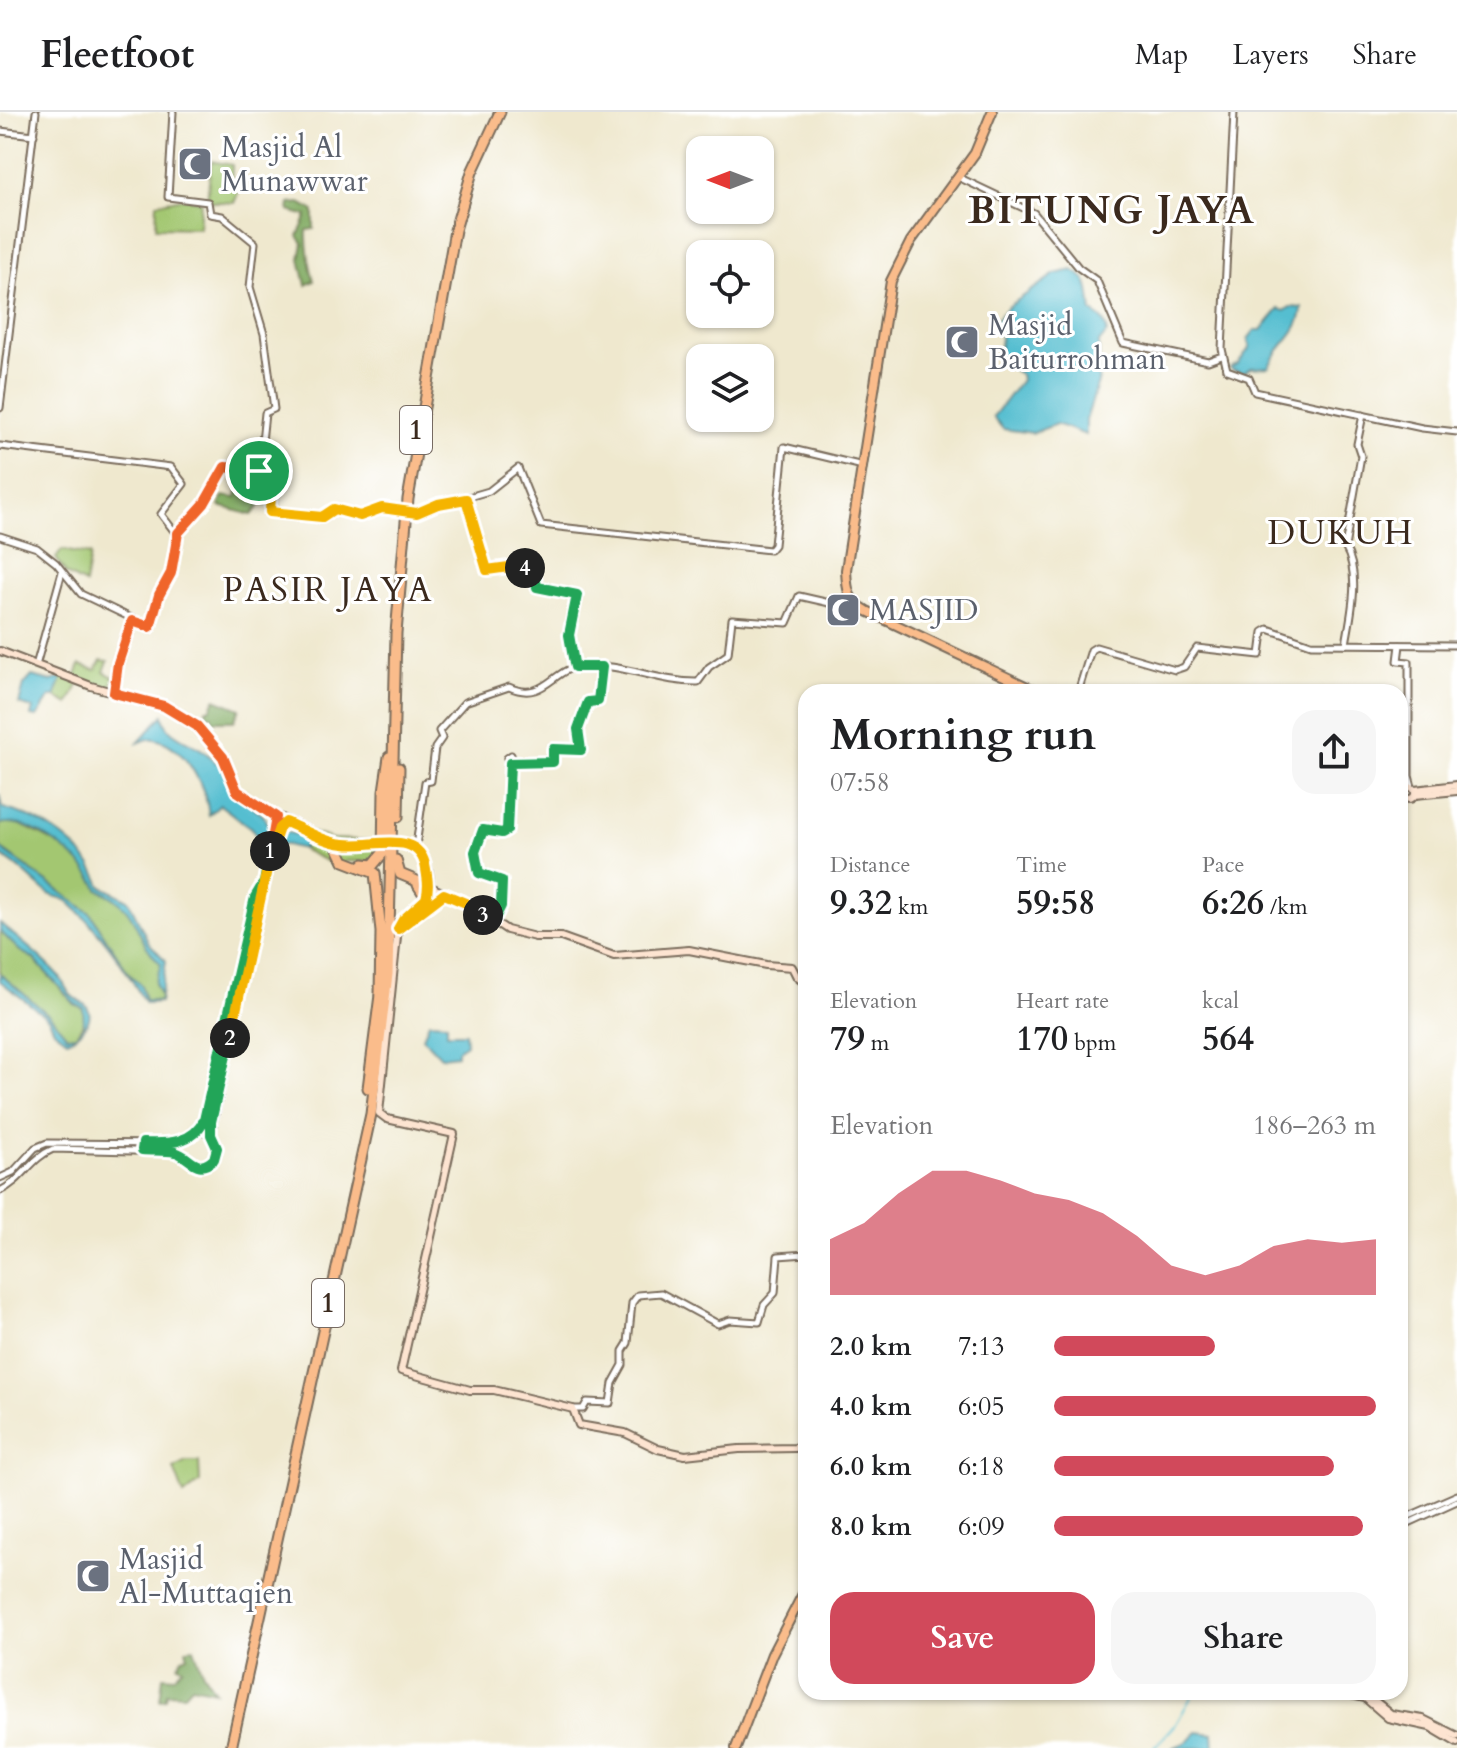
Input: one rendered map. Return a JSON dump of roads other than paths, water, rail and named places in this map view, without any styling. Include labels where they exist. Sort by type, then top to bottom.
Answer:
[{"type":"highway","name":"1","points":[[229,1748],[371,1114],[388,974],[396,633],[408,499],[455,230],[472,172],[497,112]]},
{"type":"highway","name":"1","points":[[229,1748],[365,1113],[385,935],[396,565],[404,500],[451,229],[468,171],[497,112]]},
{"type":"highway","points":[[992,112],[983,139],[903,254],[889,288],[847,573],[848,596],[867,611],[1021,684]]},
{"type":"highway","points":[[395,737],[401,797],[397,869],[416,883],[424,893],[426,904]]},
{"type":"highway","points":[[385,935],[380,898],[383,797],[389,757]]},
{"type":"highway","points":[[339,843],[343,857],[357,864],[373,865],[383,853]]},
{"type":"highway","points":[[339,843],[344,861],[375,873],[381,932],[380,995]]},
{"type":"highway","points":[[391,902],[401,884],[416,883],[433,888]]},
{"type":"highway","points":[[736,1748],[772,1654],[798,1604]]},
{"type":"main road","points":[[0,651],[37,662],[125,697],[164,706],[197,726],[223,757],[237,791],[286,822],[339,843],[402,844],[416,846],[424,855],[433,888],[426,904],[403,920],[398,929],[379,1113],[384,1118],[454,1134],[401,1371],[470,1390],[494,1390],[573,1409],[579,1425],[628,1433],[678,1454],[798,1447]]},
{"type":"main road","points":[[1408,791],[1453,789]]},
{"type":"main road","points":[[433,888],[468,904],[493,922],[535,937],[563,937],[618,957],[689,950],[792,967],[798,978]]},
{"type":"main road","points":[[426,904],[433,888]]},
{"type":"main road","points":[[1367,1700],[1388,1718],[1430,1727],[1457,1743]]},
{"type":"main road","points":[[1374,1700],[1391,1714],[1423,1719],[1457,1736]]},
{"type":"street","points":[[0,408],[36,112]]},
{"type":"street","points":[[173,112],[168,197],[208,202],[210,214],[222,216],[255,243],[250,287],[264,334],[274,409],[265,413],[259,471]]},
{"type":"street","points":[[1234,112],[1222,356],[1227,370],[1249,378],[1255,392],[1457,432]]},
{"type":"street","points":[[0,131],[34,135]]},
{"type":"street","points":[[957,177],[1032,211],[1079,268],[1092,275],[1123,343],[1208,361],[1222,356]]},
{"type":"street","points":[[1346,644],[1353,572],[1352,560],[1345,547],[1361,456],[1357,444],[1363,415]]},
{"type":"street","points":[[0,446],[171,467],[184,484],[162,512],[165,522],[178,533]]},
{"type":"street","points":[[0,536],[37,548],[81,594],[150,627],[159,595],[171,573],[178,533],[204,504],[225,467],[272,474],[270,512],[322,517],[334,509],[360,516],[377,509],[414,513],[492,490],[518,468],[542,526],[770,550],[774,545],[784,447],[863,466]]},
{"type":"street","points":[[466,499],[487,570],[521,566],[534,575],[537,587],[577,595],[569,635],[575,667]]},
{"type":"street","points":[[37,662],[62,571]]},
{"type":"street","points":[[416,846],[425,782],[431,781],[435,748],[442,739],[439,731],[462,704],[509,687],[520,692],[532,691],[575,667],[602,667],[699,681],[709,667],[728,654],[732,619],[787,623],[799,596],[834,604],[848,596]]},
{"type":"street","points":[[114,693],[118,663],[132,621]]},
{"type":"street","points":[[1080,684],[1091,650],[1096,647],[1175,670],[1184,667],[1197,648],[1260,655],[1263,632],[1268,629],[1311,644],[1457,645]]},
{"type":"street","points":[[1400,645],[1398,661],[1409,661],[1408,726]]},
{"type":"street","points":[[493,922],[501,906],[502,881],[479,873],[475,852],[483,830],[502,833],[507,830],[510,762],[553,763],[553,749],[581,750],[578,729],[588,702],[598,701],[602,667]]},
{"type":"street","points":[[0,1178],[13,1172],[35,1148],[47,1143],[143,1147],[183,1155],[194,1166],[209,1164],[217,1148],[211,1135],[214,1095],[278,827],[276,817]]},
{"type":"street","points":[[278,827],[286,822]]},
{"type":"street","points":[[252,929],[266,882],[271,850]]},
{"type":"street","points":[[0,1191],[20,1179],[38,1157],[53,1149],[143,1147],[183,1141],[198,1131],[214,1095]]},
{"type":"street","points":[[198,1131],[211,1135]]},
{"type":"street","points":[[183,1141],[183,1155]]},
{"type":"street","points":[[573,1409],[583,1409],[587,1402],[610,1403],[617,1372],[623,1367],[632,1304],[638,1295],[661,1293],[718,1324],[730,1320],[759,1322],[764,1305],[775,1293],[778,1256],[798,1255]]},
{"type":"street","points":[[1408,1517],[1457,1498]]},
{"type":"street","points":[[1408,1523],[1457,1498]]},
{"type":"water","points":[[1073,270],[1087,283],[1092,312],[1103,320],[1107,329],[1099,343],[1099,379],[1086,420],[1086,435],[1056,424],[1033,433],[1003,429],[993,417],[1021,380],[1020,374],[998,360],[1001,338],[994,323],[1008,307],[1055,274]]},
{"type":"water","points":[[1290,307],[1302,308],[1301,317],[1269,367],[1250,368],[1244,373],[1232,370],[1230,368],[1238,364],[1250,347],[1248,339],[1255,330],[1261,330],[1279,309],[1285,311]]},
{"type":"water","points":[[32,676],[51,681],[62,678],[55,697],[50,697],[37,717],[31,716],[33,708],[19,704],[24,685]]},
{"type":"water","points":[[163,715],[165,723],[176,735],[201,749],[215,762],[222,763],[233,790],[263,815],[271,828],[306,837],[303,849],[258,838],[251,828],[220,805],[209,815],[199,780],[185,759],[166,743],[155,739],[138,743]]},
{"type":"water","points":[[0,794],[3,808],[33,819],[61,836],[85,858],[101,886],[128,900],[149,943],[166,961],[161,997],[155,983],[161,964],[145,943],[130,914],[98,889],[82,866],[56,843],[26,827],[0,824]]},
{"type":"water","points":[[0,848],[90,913],[129,974],[141,985],[145,1000],[158,1001],[161,997],[160,1002],[145,1003],[112,950],[81,914],[67,901],[48,893],[0,855]]},
{"type":"water","points":[[0,923],[44,960],[71,995],[86,1006],[88,1022],[76,1035],[84,1026],[83,1008],[75,1004],[33,958],[20,951],[0,931]]},
{"type":"water","points":[[0,974],[51,1017],[67,1036],[76,1035],[67,1040],[54,1030],[49,1019],[0,981]]},
{"type":"water","points":[[429,1022],[447,1023],[447,1033],[465,1033],[466,1044],[457,1050],[457,1055],[441,1057],[423,1038]]},
{"type":"water","points":[[1197,1732],[1213,1734],[1214,1748],[1172,1748],[1187,1742]]},
{"type":"waterway","points":[[1154,1748],[1176,1724],[1190,1700]]},
{"type":"place","name":"Masjid Al Munawwar","points":[[195,164]]},
{"type":"place","name":"Masjid Baiturrohman","points":[[962,342]]},
{"type":"place","name":"MASJID","points":[[843,610]]},
{"type":"place","name":"Masjid Al-Muttaqien","points":[[93,1576]]},
{"type":"district","name":"BITUNG JAYA","points":[[1112,211]]},
{"type":"district","name":"DUKUH","points":[[1341,533]]},
{"type":"district","name":"PASIR JAYA","points":[[328,590]]}]
